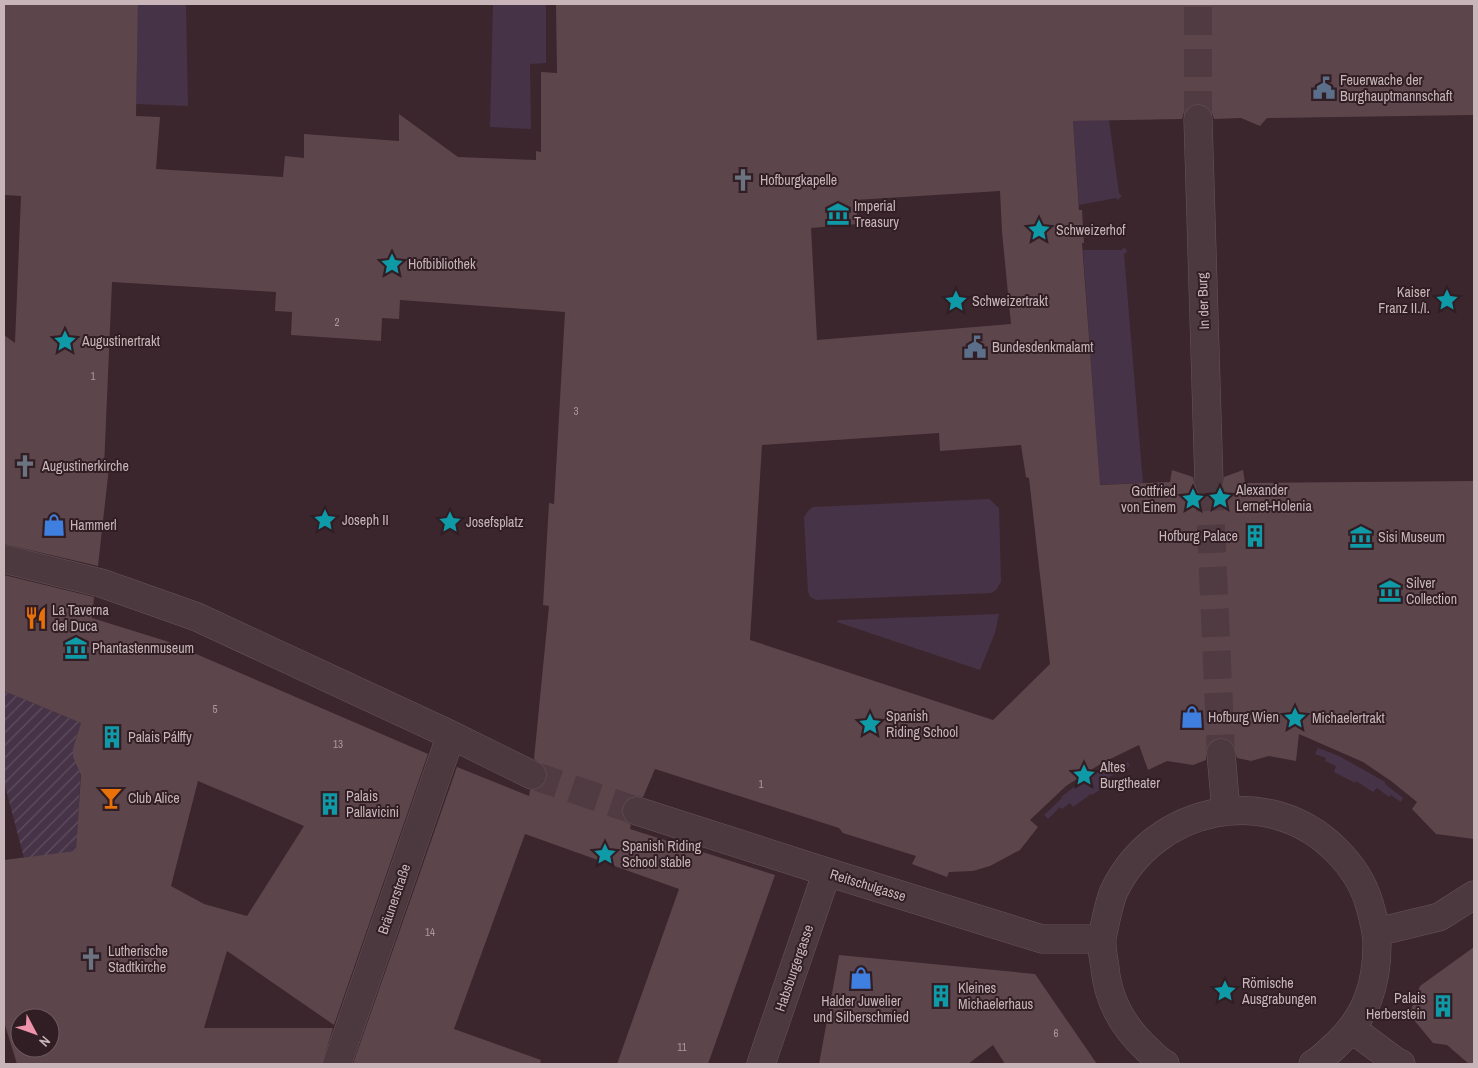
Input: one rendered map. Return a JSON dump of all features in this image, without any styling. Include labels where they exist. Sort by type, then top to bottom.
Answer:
[{"type":"street","name":"In der Burg","points":[[1198,119],[1208,483]]},
{"type":"street","points":[[4,559],[101,583],[197,617],[451,734],[532,775]]},
{"type":"street","name":"Bräunerstraße","points":[[337,1064],[451,734]]},
{"type":"street","points":[[1221,753],[1226,811]]},
{"type":"street","name":"Reitschulgasse","points":[[637,811],[1042,939],[1102,940]]},
{"type":"street","points":[[1165,1064],[1135,1038],[1118,1014],[1106,984],[1102,940],[1113,893],[1125,871],[1150,844],[1174,826],[1203,815],[1226,811],[1261,811],[1295,821],[1324,838],[1349,863],[1365,888],[1377,932],[1377,966],[1374,979],[1362,1012],[1352,1029],[1320,1060],[1313,1064]]},
{"type":"street","name":"Habsburgergasse","points":[[761,1064],[827,872]]},
{"type":"street","points":[[1377,932],[1439,917],[1474,895]]},
{"type":"street","points":[[1352,1029],[1395,1061],[1402,1064]]},
{"type":"shaded area","points":[[138,4],[186,4],[188,106],[136,104]]},
{"type":"shaded area","points":[[493,4],[546,4],[546,63],[530,64],[531,129],[490,127]]},
{"type":"shaded area","points":[[1109,120],[1119,193],[1122,196],[1118,200],[1116,198],[1079,205],[1073,121]]},
{"type":"shaded area","points":[[1124,248],[1127,252],[1124,254],[1143,483],[1091,485],[1099,474],[1083,250],[1121,250]]},
{"type":"shaded area","points":[[989,499],[999,508],[1001,582],[996,590],[991,593],[816,600],[810,597],[808,592],[804,517],[813,507]]},
{"type":"shaded area","points":[[999,614],[995,633],[980,670],[837,622],[838,620]]},
{"type":"shaded area","points":[[4,691],[81,723],[73,748],[81,768],[76,856],[24,858],[4,782]]},
{"type":"shaded area","points":[[1318,748],[1339,756],[1385,782],[1403,798],[1401,802],[1391,795],[1389,797],[1377,788],[1373,792],[1356,781],[1355,783],[1334,772],[1336,766],[1325,761],[1326,758],[1315,754]]},
{"type":"shaded area","points":[[1128,762],[1130,766],[1109,777],[1112,782],[1073,807],[1070,803],[1062,809],[1060,807],[1048,819],[1044,815],[1061,797],[1083,780],[1107,766],[1110,771]]},
{"type":"building","name":"Hofburg Palace","points":[[4,4],[138,4],[136,116],[160,117],[156,169],[283,177],[285,156],[304,158],[304,134],[399,141],[399,114],[458,157],[536,160],[536,151],[541,152],[541,72],[557,73],[556,4],[1474,4],[1474,115],[1267,118],[1260,126],[1241,118],[1214,119],[1211,110],[1198,103],[1189,106],[1184,112],[1182,119],[1073,121],[1079,210],[1082,210],[1084,243],[1082,243],[1100,485],[1170,482],[1172,470],[1193,477],[1196,492],[1209,499],[1217,496],[1222,491],[1224,477],[1243,470],[1245,483],[1474,481],[1474,839],[1436,834],[1412,809],[1417,802],[1391,781],[1363,762],[1299,734],[1296,761],[1269,756],[1251,761],[1237,758],[1233,744],[1228,739],[1220,737],[1212,740],[1207,746],[1206,760],[1193,765],[1167,761],[1148,770],[1139,745],[1102,763],[1066,786],[1030,820],[1038,827],[1020,850],[990,866],[973,871],[949,872],[947,877],[912,864],[916,856],[843,833],[839,828],[655,769],[643,797],[633,796],[626,800],[622,806],[622,815],[625,821],[631,825],[630,829],[775,875],[708,1064],[617,1064],[679,889],[525,834],[454,1029],[541,1060],[540,1064],[353,1064],[457,767],[529,796],[530,790],[540,788],[546,781],[548,774],[545,767],[534,759],[549,606],[543,605],[549,503],[554,504],[565,312],[400,300],[399,319],[382,318],[381,341],[291,335],[292,312],[275,311],[276,292],[112,282],[104,467],[109,467],[98,566],[4,544],[4,335],[15,343],[21,196],[4,195]],"holes":[[[1000,191],[1011,324],[817,340],[811,228],[858,224],[855,200]],[[939,433],[940,451],[1021,445],[1026,477],[1029,478],[1050,664],[993,720],[750,640],[762,445]]]},
{"type":"building","points":[[4,575],[94,597],[92,618],[166,641],[428,754],[334,1025],[227,951],[204,1028],[333,1028],[322,1064],[17,1064],[15,1058],[60,1058],[60,1008],[10,1008],[10,1041],[4,1022],[4,860],[76,851],[81,775],[73,757],[73,748],[81,723],[4,691]],"holes":[[[198,781],[304,826],[247,916],[204,904],[171,886]]]},
{"type":"building","name":"Palais Herberstein","points":[[1474,947],[1474,1064],[1469,1064],[1447,1045],[1433,1043],[1414,1020],[1411,1010],[1420,986]]},
{"type":"building","name":"Kleines Michaelerhaus","points":[[839,955],[1035,974],[1097,1064],[1005,1064],[993,1045],[968,1064],[819,1064]]},
{"type":"tunnel","points":[[1198,4],[1198,119]]},
{"type":"tunnel","points":[[1209,483],[1221,753]]},
{"type":"tunnel","points":[[532,775],[637,811]]},
{"type":"place","name":"Feuerwache der Burghauptmannschaft","points":[[1324,88]]},
{"type":"place","name":"Hofburgkapelle","points":[[743,180]]},
{"type":"place","name":"Imperial Treasury","points":[[838,214]]},
{"type":"place","name":"Schweizerhof","points":[[1039,230]]},
{"type":"place","name":"Hofbibliothek","points":[[392,264]]},
{"type":"place","name":"Kaiser Franz II./I.","points":[[1447,300]]},
{"type":"place","name":"Schweizertrakt","points":[[956,301]]},
{"type":"place","name":"Augustinertrakt","points":[[65,341]]},
{"type":"place","name":"Bundesdenkmalamt","points":[[975,347]]},
{"type":"place","name":"Augustinerkirche","points":[[25,466]]},
{"type":"place","name":"Alexander Lernet-Holenia","points":[[1220,498]]},
{"type":"place","name":"Gottfried von Einem","points":[[1193,499]]},
{"type":"place","name":"Joseph II","points":[[325,520]]},
{"type":"place","name":"Josefsplatz","points":[[450,522]]},
{"type":"place","name":"Hammerl","points":[[54,525]]},
{"type":"place","name":"Hofburg Palace","points":[[1255,536]]},
{"type":"place","name":"Sisi Museum","points":[[1361,537]]},
{"type":"place","name":"Silver Collection","points":[[1390,591]]},
{"type":"place","name":"La Taverna del Duca","points":[[36,618]]},
{"type":"place","name":"Phantastenmuseum","points":[[76,648]]},
{"type":"place","name":"Hofburg Wien","points":[[1192,717]]},
{"type":"place","name":"Michaelertrakt","points":[[1295,718]]},
{"type":"place","name":"Spanish Riding School","points":[[870,724]]},
{"type":"place","name":"Palais Pálffy","points":[[112,737]]},
{"type":"place","name":"Altes Burgtheater","points":[[1084,775]]},
{"type":"place","name":"Club Alice","points":[[111,798]]},
{"type":"place","name":"Palais Pallavicini","points":[[330,804]]},
{"type":"place","name":"Spanish Riding School stable","points":[[605,854]]},
{"type":"place","name":"Lutherische Stadtkirche","points":[[91,959]]},
{"type":"place","name":"Halder Juwelier und Silberschmied","points":[[861,978]]},
{"type":"place","name":"Römische Ausgrabungen","points":[[1225,991]]},
{"type":"place","name":"Kleines Michaelerhaus","points":[[941,996]]},
{"type":"place","name":"Palais Herberstein","points":[[1443,1006]]}]
